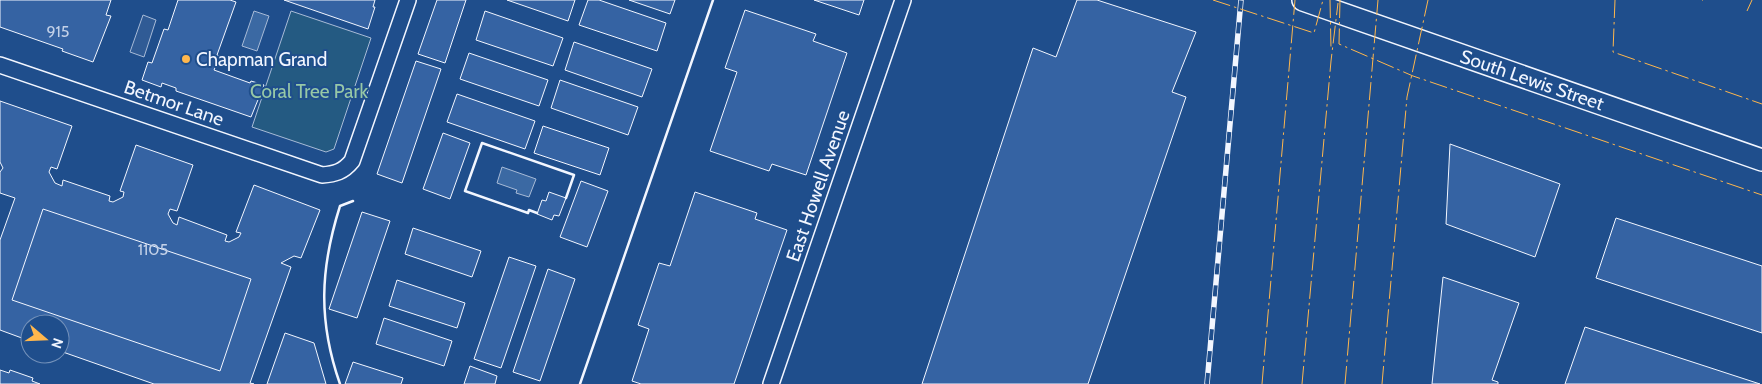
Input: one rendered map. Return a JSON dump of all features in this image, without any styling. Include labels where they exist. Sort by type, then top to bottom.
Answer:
[{"type":"main road","name":"South Lewis Street","points":[[1303,0],[1762,160]]},
{"type":"street","name":"Betmor Lane","points":[[0,66],[322,175],[336,174],[346,168],[352,161],[408,0]]},
{"type":"street","name":"East Howell Avenue","points":[[771,384],[903,0]]},
{"type":"green space","name":"Coral Tree Park","points":[[291,11],[371,38],[334,149],[326,152],[252,127]]},
{"type":"shaded area","points":[[254,11],[269,16],[257,51],[242,46]]},
{"type":"shaded area","points":[[143,15],[156,20],[144,57],[130,52]]},
{"type":"shaded area","points":[[502,167],[536,179],[529,197],[516,193],[517,190],[497,183]]},
{"type":"building","points":[[0,0],[111,0],[106,15],[111,16],[93,62],[62,51],[63,49],[0,27]]},
{"type":"building","name":"Chapman Grand","points":[[178,0],[230,0],[236,2],[217,55],[220,56],[214,70],[250,83],[251,81],[264,85],[251,117],[176,91],[176,88],[162,83],[161,87],[142,80],[148,62],[152,63],[164,29],[168,30]]},
{"type":"building","name":"Chapman Grand","points":[[284,0],[375,0],[373,7],[375,7],[368,29]]},
{"type":"building","points":[[437,0],[466,0],[445,63],[418,54]]},
{"type":"building","points":[[507,0],[575,0],[568,21]]},
{"type":"building","points":[[588,0],[599,0],[666,23],[657,51],[579,25]]},
{"type":"building","points":[[629,0],[675,0],[670,14]]},
{"type":"building","points":[[814,0],[864,0],[859,15]]},
{"type":"building","points":[[1077,0],[1097,0],[1196,32],[1172,92],[1186,97],[1088,384],[922,384],[1033,48],[1056,57]]},
{"type":"building","points":[[745,10],[816,34],[813,41],[847,53],[806,175],[772,164],[769,171],[710,151],[737,72],[725,68]]},
{"type":"building","points":[[485,11],[563,38],[553,66],[476,40]]},
{"type":"building","points":[[574,42],[652,69],[642,97],[565,70]]},
{"type":"building","points":[[469,53],[548,80],[539,106],[460,79]]},
{"type":"building","points":[[416,61],[441,69],[402,183],[377,174]]},
{"type":"building","points":[[560,80],[638,107],[628,135],[551,108]]},
{"type":"building","points":[[457,94],[535,121],[525,149],[447,122]]},
{"type":"building","points":[[0,101],[72,126],[57,169],[51,167],[49,172],[55,183],[62,186],[63,180],[110,196],[109,201],[113,202],[123,197],[124,192],[120,191],[136,145],[193,165],[177,211],[170,209],[168,214],[173,223],[177,225],[179,217],[227,235],[225,241],[229,242],[239,237],[241,233],[236,232],[254,185],[320,210],[301,258],[294,256],[281,263],[291,267],[250,383],[254,384],[154,384],[70,355],[70,314],[20,314],[20,337],[0,330],[0,240],[15,198],[0,193],[0,172],[3,168],[0,162]]},
{"type":"building","points":[[543,126],[609,148],[600,175],[534,153]]},
{"type":"building","points":[[443,133],[470,143],[450,199],[423,189]]},
{"type":"building","points":[[1450,144],[1560,184],[1535,257],[1446,224]]},
{"type":"building","points":[[581,181],[608,191],[587,247],[560,237]]},
{"type":"building","points":[[549,192],[566,198],[559,216],[554,215],[552,220],[537,214],[542,200],[546,201]]},
{"type":"building","points":[[695,192],[757,213],[755,219],[787,230],[734,384],[641,384],[632,381],[649,329],[638,325],[659,263],[670,266]]},
{"type":"building","points":[[43,209],[251,279],[220,371],[70,320],[70,314],[53,314],[12,300]]},
{"type":"building","points":[[362,212],[390,221],[357,318],[329,309]]},
{"type":"building","points":[[1616,218],[1762,266],[1762,333],[1596,278]]},
{"type":"building","points":[[413,228],[481,251],[472,277],[405,254]]},
{"type":"building","points":[[509,257],[536,266],[501,368],[474,359]]},
{"type":"building","points":[[548,269],[575,279],[540,381],[513,372]]},
{"type":"building","points":[[1443,277],[1519,303],[1492,380],[1498,382],[1498,384],[1432,384]]},
{"type":"building","points":[[397,280],[465,303],[457,328],[389,306]]},
{"type":"building","points":[[384,318],[452,341],[444,366],[376,344]]},
{"type":"building","points":[[1585,327],[1760,384],[1565,384]]},
{"type":"building","points":[[285,333],[314,343],[326,384],[267,384]]},
{"type":"building","points":[[353,362],[403,378],[401,384],[345,384]]},
{"type":"building","points":[[470,366],[497,376],[495,384],[464,384]]},
{"type":"building","points":[[0,370],[9,373],[10,370],[33,378],[32,381],[40,384],[0,384]]},
{"type":"railway","points":[[1207,384],[1241,0]]},
{"type":"wall","points":[[580,384],[713,0]]},
{"type":"wall","points":[[537,213],[529,210],[528,213],[465,191],[482,143],[574,175],[566,198]]},
{"type":"wall","points":[[340,384],[333,361],[325,317],[325,273],[333,229],[340,206],[353,201]]},
{"type":"power","points":[[1213,0],[1314,33],[1323,0]]},
{"type":"power","points":[[1262,384],[1295,0]]},
{"type":"power","points":[[1330,0],[1331,48]]},
{"type":"power","points":[[1340,0],[1339,44],[1413,76],[1762,195]]},
{"type":"power","points":[[1345,384],[1378,0]]},
{"type":"power","points":[[1382,384],[1407,97],[1428,0]]},
{"type":"power","points":[[1615,0],[1613,52],[1762,104]]},
{"type":"power","points":[[1747,11],[1752,0]]},
{"type":"power","points":[[1302,384],[1331,61],[1338,3]]},
{"type":"place","name":"Chapman Grand","points":[[186,59]]}]
